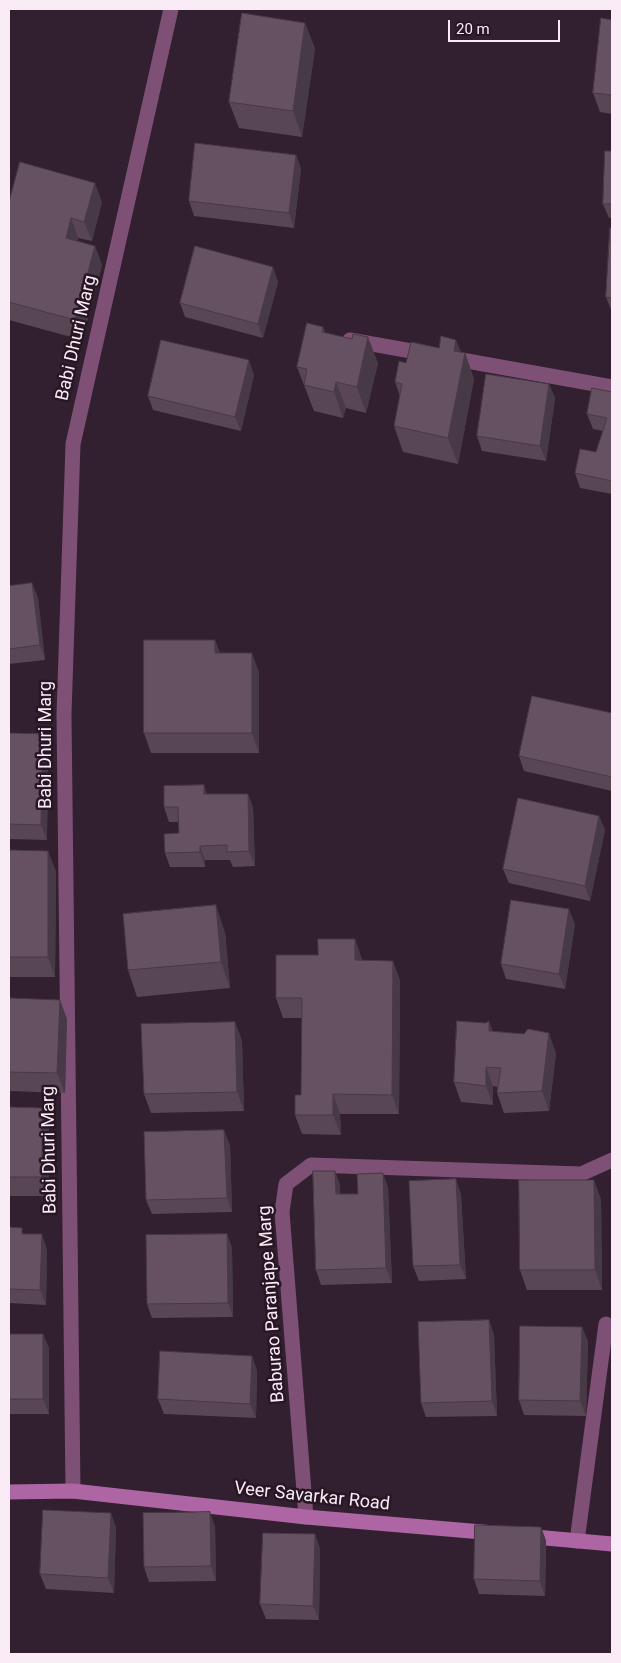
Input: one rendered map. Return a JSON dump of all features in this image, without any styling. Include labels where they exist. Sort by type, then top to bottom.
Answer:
[{"type":"street","name":"Babi Dhuri Marg","points":[[73,1491],[64,714],[73,444],[171,9]]},
{"type":"street","points":[[332,337],[612,387]]},
{"type":"street","name":"Baburao Paranjape Marg","points":[[306,1516],[282,1212],[286,1184],[311,1165],[581,1174],[612,1160]]},
{"type":"street","points":[[577,1541],[606,1324]]},
{"type":"street","name":"Veer Savarkar Road","points":[[9,1492],[73,1491],[306,1516],[612,1544]]},
{"type":"building","points":[[242,13],[305,23],[293,111],[229,102]]},
{"type":"building","points":[[601,18],[612,20],[612,95],[593,93]]},
{"type":"building","points":[[195,143],[296,155],[289,213],[189,201]]},
{"type":"building","points":[[605,151],[612,151],[612,204],[603,204]]},
{"type":"building","points":[[20,162],[95,183],[84,222],[71,218],[66,238],[95,246],[75,320],[9,302],[9,202]]},
{"type":"building","points":[[610,228],[612,228],[612,298],[606,297]]},
{"type":"building","points":[[195,246],[273,267],[258,324],[180,303]]},
{"type":"building","points":[[307,323],[323,327],[322,332],[352,339],[353,334],[368,337],[357,387],[336,382],[334,392],[304,385],[307,369],[297,367]]},
{"type":"building","points":[[441,336],[456,340],[454,351],[465,353],[448,438],[394,426],[402,384],[395,382],[399,361],[406,363],[411,342],[439,348]]},
{"type":"building","points":[[161,340],[249,360],[235,417],[148,396]]},
{"type":"building","points":[[486,374],[549,384],[540,446],[477,436]]},
{"type":"building","points":[[592,388],[612,392],[612,481],[575,473],[580,449],[596,452],[607,418],[587,414]]},
{"type":"building","points":[[32,583],[40,645],[9,649],[9,586]]},
{"type":"building","points":[[144,640],[215,640],[215,653],[252,653],[252,733],[144,733]]},
{"type":"building","points":[[532,696],[612,713],[612,777],[519,756]]},
{"type":"building","points":[[9,733],[43,734],[41,825],[9,824]]},
{"type":"building","points":[[204,785],[204,794],[248,794],[249,851],[227,852],[227,845],[200,846],[200,852],[165,853],[164,834],[179,833],[178,807],[164,807],[164,786]]},
{"type":"building","points":[[518,798],[599,816],[585,886],[503,869]]},
{"type":"building","points":[[9,850],[48,851],[48,957],[9,957]]},
{"type":"building","points":[[511,900],[569,909],[559,974],[501,964]]},
{"type":"building","points":[[216,905],[221,962],[128,970],[123,914]]},
{"type":"building","points":[[318,939],[355,939],[355,960],[393,961],[392,1095],[333,1094],[333,1115],[295,1115],[295,1095],[301,1095],[302,998],[276,998],[276,955],[318,955]]},
{"type":"building","points":[[9,998],[60,1000],[57,1073],[9,1072]]},
{"type":"building","points":[[457,1021],[486,1023],[489,1021],[489,1031],[524,1034],[528,1029],[549,1033],[542,1091],[497,1093],[501,1068],[486,1067],[486,1086],[454,1082]]},
{"type":"building","points":[[235,1022],[237,1092],[144,1094],[141,1024]]},
{"type":"building","points":[[9,1107],[42,1108],[42,1177],[9,1177]]},
{"type":"building","points":[[224,1130],[227,1198],[146,1200],[144,1132]]},
{"type":"building","points":[[313,1171],[335,1171],[336,1194],[358,1194],[357,1174],[383,1173],[386,1268],[316,1270]]},
{"type":"building","points":[[456,1179],[460,1265],[413,1266],[409,1181]]},
{"type":"building","points":[[519,1180],[594,1180],[595,1270],[520,1270]]},
{"type":"building","points":[[9,1227],[22,1228],[22,1234],[42,1234],[40,1290],[9,1289]]},
{"type":"building","points":[[227,1234],[228,1303],[147,1304],[146,1235]]},
{"type":"building","points":[[489,1320],[492,1401],[421,1403],[418,1322]]},
{"type":"building","points":[[520,1326],[582,1327],[580,1401],[519,1400]]},
{"type":"building","points":[[9,1334],[43,1334],[43,1399],[9,1399]]},
{"type":"building","points":[[160,1351],[252,1356],[250,1404],[158,1399]]},
{"type":"building","points":[[43,1510],[111,1513],[108,1578],[40,1574]]},
{"type":"building","points":[[210,1512],[211,1566],[144,1567],[143,1513]]},
{"type":"building","points":[[475,1525],[541,1527],[540,1581],[474,1579]]},
{"type":"building","points":[[263,1533],[315,1534],[313,1606],[260,1604]]}]
